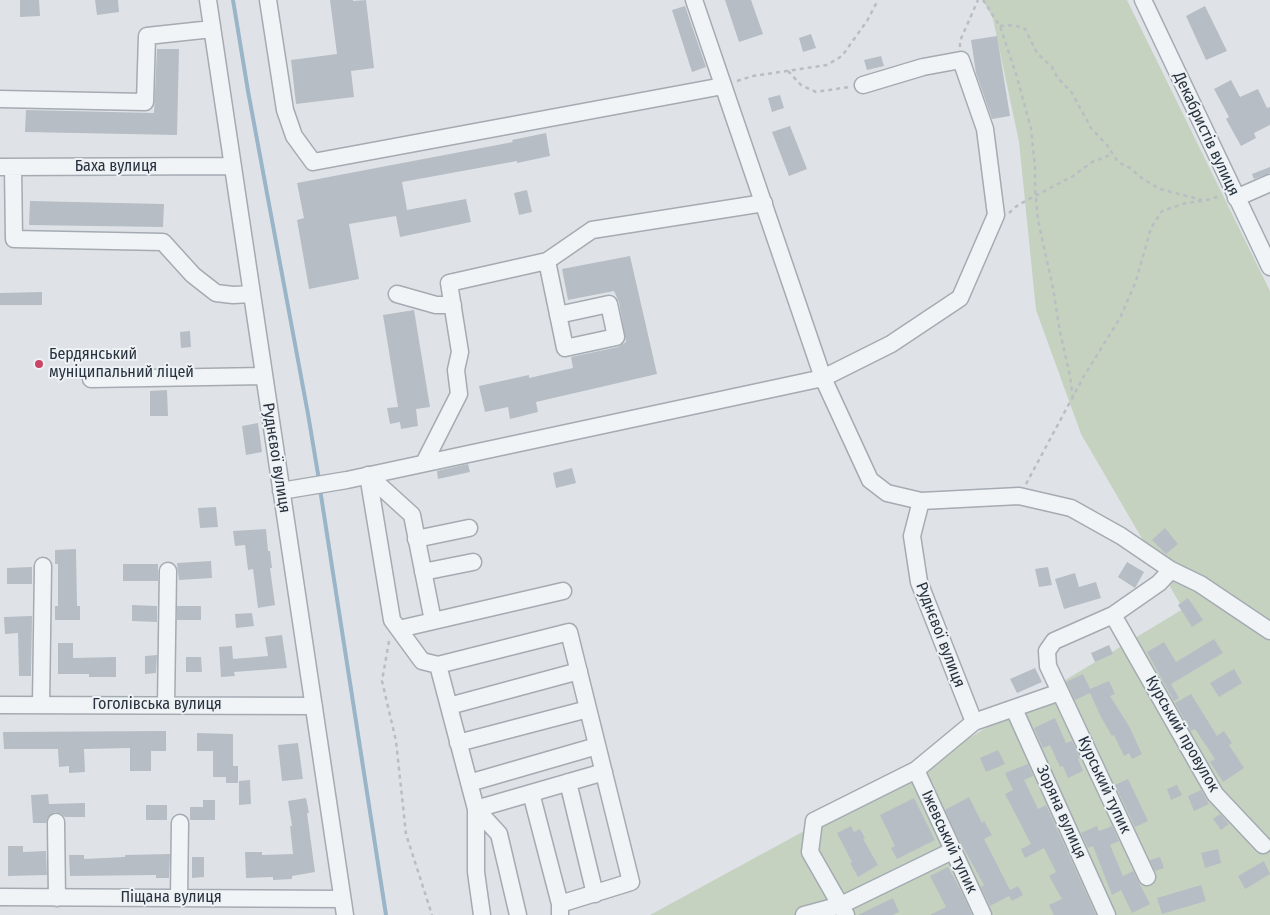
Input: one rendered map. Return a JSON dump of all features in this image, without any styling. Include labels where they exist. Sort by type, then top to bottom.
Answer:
[{"type":"street","name":"Руднєвої вулиця","points":[[208,0],[344,907]]},
{"type":"street","points":[[268,0],[285,110],[294,136],[313,162],[723,86]]},
{"type":"street","points":[[694,0],[823,378],[870,480],[888,493],[921,501],[1019,496],[1071,508],[1121,536],[1171,570],[1200,584],[1270,631]]},
{"type":"street","name":"Декабристів вулиця","points":[[1144,0],[1270,267]]},
{"type":"street","points":[[0,99],[145,102],[147,36],[212,28]]},
{"type":"street","points":[[281,491],[347,480],[823,378],[892,344],[960,298],[996,215],[984,129],[962,60],[923,67],[863,85]]},
{"type":"street","name":"Баха вулиця","points":[[6,167],[233,166]]},
{"type":"street","points":[[6,167],[14,239],[163,242],[193,275],[216,293],[233,296],[252,294]]},
{"type":"street","points":[[1236,198],[1270,184]]},
{"type":"street","points":[[424,463],[459,394],[456,370],[460,352],[449,283],[547,261],[592,230],[764,203]]},
{"type":"street","points":[[547,261],[558,315]]},
{"type":"street","points":[[397,294],[436,305],[453,305]]},
{"type":"street","points":[[92,379],[264,376]]},
{"type":"street","points":[[368,475],[412,515],[433,621]]},
{"type":"street","points":[[368,475],[396,624],[422,661],[438,665],[569,632],[631,882],[595,894],[560,910],[531,793]]},
{"type":"street","name":"Руднєвої вулиця","points":[[921,501],[912,536],[919,582],[974,722]]},
{"type":"street","points":[[416,539],[469,528]]},
{"type":"street","points":[[423,572],[473,562]]},
{"type":"street","points":[[41,705],[42,566]]},
{"type":"street","points":[[843,910],[810,852],[814,821],[916,770],[974,722],[1060,692],[1048,666],[1047,651],[1054,642],[1112,615],[1160,583],[1171,570]]},
{"type":"street","points":[[166,705],[168,571]]},
{"type":"street","points":[[396,624],[433,621],[563,591]]},
{"type":"street","name":"Курський провулок","points":[[1112,615],[1215,794],[1263,846]]},
{"type":"street","points":[[438,665],[476,809],[476,872],[482,915]]},
{"type":"street","points":[[449,706],[578,671]]},
{"type":"street","name":"Курський тупик","points":[[1060,692],[1147,877]]},
{"type":"street","name":"Гоголівська вулиця","points":[[0,704],[314,706]]},
{"type":"street","points":[[458,743],[588,709]]},
{"type":"street","name":"Зоряна вулиця","points":[[1014,709],[1107,915]]},
{"type":"street","points":[[469,783],[597,746]]},
{"type":"street","name":"Іжевський тупик","points":[[916,770],[983,915]]},
{"type":"street","points":[[476,809],[604,772]]},
{"type":"street","points":[[568,782],[595,894]]},
{"type":"street","points":[[476,809],[498,834],[518,915]]},
{"type":"street","points":[[56,822],[57,898]]},
{"type":"street","points":[[179,898],[180,823]]},
{"type":"street","points":[[804,915],[843,910],[952,851]]},
{"type":"street","name":"Піщана вулиця","points":[[0,897],[179,898],[344,907]]},
{"type":"path","points":[[723,86],[753,76],[827,65],[842,56],[867,21],[878,0]]},
{"type":"path","points":[[962,60],[960,41],[978,0]]},
{"type":"path","points":[[983,0],[1000,26],[1017,77],[1031,129],[1038,220],[1053,288],[1073,398]]},
{"type":"path","points":[[1000,26],[1014,25],[1025,29],[1037,53],[1052,67],[1057,76],[1072,93],[1090,128],[1107,145],[1118,162],[1130,168],[1143,180],[1160,189],[1204,201]]},
{"type":"path","points":[[788,71],[801,86],[816,92],[863,85]]},
{"type":"path","points":[[996,215],[1008,214],[1018,205],[1064,181],[1092,162],[1113,154]]},
{"type":"path","points":[[1019,496],[1084,376],[1120,318],[1136,281],[1151,228],[1162,212],[1186,203],[1204,201],[1223,195],[1236,198]]},
{"type":"path","points":[[396,624],[382,681],[396,741],[406,834],[432,915]]},
{"type":"green space","points":[[983,0],[1127,0],[1270,291],[1270,915],[650,915],[916,770],[1183,609],[1081,434],[1036,310],[1019,142],[993,19]]},
{"type":"building","points":[[20,0],[39,0],[40,16],[20,17]]},
{"type":"building","points":[[95,0],[118,0],[119,12],[97,15]]},
{"type":"building","points":[[330,0],[366,0],[374,68],[351,71],[354,97],[296,104],[291,60],[337,54]]},
{"type":"building","points":[[725,0],[751,0],[763,34],[739,42]]},
{"type":"building","points":[[685,6],[706,67],[692,72],[672,10]]},
{"type":"building","points":[[1205,6],[1227,51],[1206,60],[1186,16]]},
{"type":"building","points":[[811,34],[816,48],[803,52],[799,38]]},
{"type":"building","points":[[997,36],[1010,116],[992,119],[976,73],[971,40]]},
{"type":"building","points":[[157,49],[179,49],[177,135],[25,132],[26,110],[154,113]]},
{"type":"building","points":[[881,56],[884,66],[867,70],[864,60]]},
{"type":"building","points":[[1231,80],[1240,97],[1258,89],[1267,108],[1270,107],[1270,125],[1254,133],[1256,138],[1241,146],[1226,119],[1229,117],[1214,89]]},
{"type":"building","points":[[780,95],[784,108],[772,112],[768,98]]},
{"type":"building","points":[[790,126],[807,169],[789,176],[772,132]]},
{"type":"building","points":[[546,133],[550,156],[402,182],[407,210],[466,199],[471,222],[400,237],[396,216],[349,224],[359,279],[309,289],[297,220],[304,218],[297,183],[513,142],[512,140]]},
{"type":"building","points":[[1270,167],[1270,173],[1254,179],[1252,174]]},
{"type":"building","points":[[527,190],[532,212],[519,215],[514,193]]},
{"type":"building","points":[[30,201],[164,204],[163,227],[29,225]]},
{"type":"building","points":[[630,256],[657,374],[536,402],[538,412],[510,419],[508,407],[485,412],[479,386],[529,375],[529,378],[573,368],[571,357],[618,347],[626,342],[619,302],[614,291],[568,300],[562,269]]},
{"type":"building","points":[[42,292],[42,305],[0,305],[0,293]]},
{"type":"building","points":[[414,310],[430,407],[416,409],[418,426],[401,429],[400,422],[390,424],[387,408],[398,407],[383,315]]},
{"type":"building","points":[[190,331],[191,347],[181,348],[180,332]]},
{"type":"building","points":[[167,390],[168,416],[150,416],[150,391]]},
{"type":"building","points":[[258,423],[262,452],[246,455],[242,426]]},
{"type":"building","points":[[468,464],[470,472],[438,479],[437,471]]},
{"type":"building","points":[[572,468],[576,483],[556,488],[553,473]]},
{"type":"building","points":[[216,507],[218,527],[200,528],[198,508]]},
{"type":"building","points":[[1165,528],[1178,544],[1166,554],[1152,540]]},
{"type":"building","points":[[266,529],[275,605],[258,608],[253,569],[248,570],[245,545],[235,546],[233,531]]},
{"type":"building","points":[[76,549],[77,606],[80,606],[80,620],[55,620],[55,606],[58,606],[58,564],[55,564],[55,550]]},
{"type":"building","points":[[211,561],[212,578],[179,580],[177,563]]},
{"type":"building","points":[[1127,562],[1144,572],[1135,588],[1118,577]]},
{"type":"building","points":[[123,564],[158,564],[158,581],[123,581]]},
{"type":"building","points":[[32,567],[32,584],[7,584],[7,568]]},
{"type":"building","points":[[1048,567],[1052,585],[1039,587],[1035,569]]},
{"type":"building","points":[[1075,573],[1079,587],[1096,582],[1101,598],[1064,609],[1055,579]]},
{"type":"building","points":[[1188,598],[1203,620],[1192,627],[1178,605]]},
{"type":"building","points":[[132,605],[157,606],[157,622],[132,621]]},
{"type":"building","points":[[177,606],[201,606],[201,620],[177,620]]},
{"type":"building","points":[[252,613],[254,626],[236,628],[235,614]]},
{"type":"building","points":[[32,616],[31,676],[19,676],[18,633],[5,634],[4,617]]},
{"type":"building","points":[[282,635],[287,668],[234,672],[235,676],[221,677],[219,647],[232,646],[233,659],[268,656],[265,637]]},
{"type":"building","points":[[1214,639],[1223,653],[1171,684],[1179,698],[1174,701],[1147,652],[1164,642],[1176,662]]},
{"type":"building","points":[[58,643],[73,643],[73,658],[116,657],[116,677],[89,677],[89,674],[58,674]]},
{"type":"building","points":[[1109,645],[1113,654],[1095,662],[1091,653]]},
{"type":"building","points":[[157,655],[156,673],[145,674],[145,656]]},
{"type":"building","points":[[186,657],[201,657],[202,672],[186,672]]},
{"type":"building","points":[[1035,668],[1042,682],[1017,693],[1010,679]]},
{"type":"building","points":[[1234,669],[1242,683],[1219,697],[1210,683]]},
{"type":"building","points":[[1083,674],[1090,689],[1109,681],[1115,694],[1110,696],[1129,726],[1142,754],[1132,759],[1129,753],[1124,756],[1114,735],[1112,736],[1101,717],[1090,693],[1075,700],[1066,682]]},
{"type":"building","points":[[1191,694],[1217,736],[1224,731],[1232,743],[1229,745],[1244,768],[1223,782],[1210,762],[1215,759],[1195,729],[1191,731],[1175,703]]},
{"type":"building","points":[[1055,718],[1066,743],[1072,741],[1080,758],[1078,759],[1083,771],[1068,778],[1063,766],[1060,767],[1050,745],[1043,748],[1034,728]]},
{"type":"building","points":[[166,731],[166,751],[151,751],[151,771],[130,771],[130,748],[84,749],[85,772],[69,773],[69,766],[59,767],[58,749],[4,749],[3,732]]},
{"type":"building","points":[[197,733],[233,734],[233,766],[238,766],[238,783],[226,783],[226,777],[213,777],[213,751],[197,751]]},
{"type":"building","points":[[298,743],[303,779],[282,781],[278,745]]},
{"type":"building","points":[[998,750],[1005,764],[986,772],[980,758]]},
{"type":"building","points":[[1028,764],[1033,776],[1024,780],[1038,809],[1046,805],[1096,915],[1054,915],[1049,905],[1062,899],[1049,876],[1056,872],[1044,848],[1025,858],[1021,849],[1031,844],[1005,794],[1013,790],[1005,773]]},
{"type":"building","points":[[1128,779],[1148,821],[1135,827],[1115,785]]},
{"type":"building","points":[[250,780],[251,804],[239,805],[239,781]]},
{"type":"building","points":[[1177,785],[1182,795],[1171,800],[1167,789]]},
{"type":"building","points":[[1201,790],[1209,804],[1194,811],[1188,796]]},
{"type":"building","points":[[48,794],[49,804],[85,803],[85,817],[65,817],[55,812],[48,817],[46,823],[33,823],[31,795]]},
{"type":"building","points":[[969,797],[982,823],[984,821],[992,835],[984,839],[1010,890],[1018,886],[1023,895],[1012,901],[1009,896],[990,906],[981,887],[984,885],[945,810]]},
{"type":"building","points":[[306,798],[315,872],[292,876],[292,879],[273,880],[273,877],[246,878],[245,852],[262,852],[262,855],[293,854],[290,826],[292,826],[288,801]]},
{"type":"building","points":[[914,798],[935,840],[897,859],[891,848],[895,846],[880,815]]},
{"type":"building","points":[[203,800],[215,800],[215,820],[190,820],[190,807],[203,807]]},
{"type":"building","points":[[146,805],[167,805],[167,820],[146,820]]},
{"type":"building","points":[[1220,814],[1229,824],[1221,830],[1213,819]]},
{"type":"building","points":[[851,826],[854,832],[860,829],[865,838],[863,839],[878,865],[858,877],[837,833]]},
{"type":"building","points":[[1097,826],[1099,831],[1112,826],[1119,841],[1110,845],[1123,876],[1133,871],[1150,904],[1132,913],[1121,890],[1112,895],[1093,846],[1088,848],[1081,833]]},
{"type":"building","points":[[8,846],[23,846],[23,852],[46,851],[47,875],[8,876]]},
{"type":"building","points":[[1218,849],[1221,863],[1205,868],[1201,853]]},
{"type":"building","points":[[170,854],[169,878],[156,878],[156,875],[70,876],[69,855],[84,855],[84,859],[125,857],[125,855]]},
{"type":"building","points":[[192,857],[204,857],[204,877],[192,878]]},
{"type":"building","points":[[1160,857],[1164,868],[1155,871],[1150,860]]},
{"type":"building","points":[[1264,861],[1270,874],[1245,889],[1238,876]]},
{"type":"building","points":[[948,867],[972,915],[930,915],[946,907],[930,876]]},
{"type":"building","points":[[1201,885],[1206,901],[1162,914],[1157,898]]},
{"type":"building","points":[[893,898],[899,912],[893,915],[858,915]]},
{"type":"waterway","points":[[233,0],[319,480]]},
{"type":"waterway","points":[[320,489],[386,915]]},
{"type":"place","name":"Бердянський муніципальний ліцей","points":[[39,364]]}]
